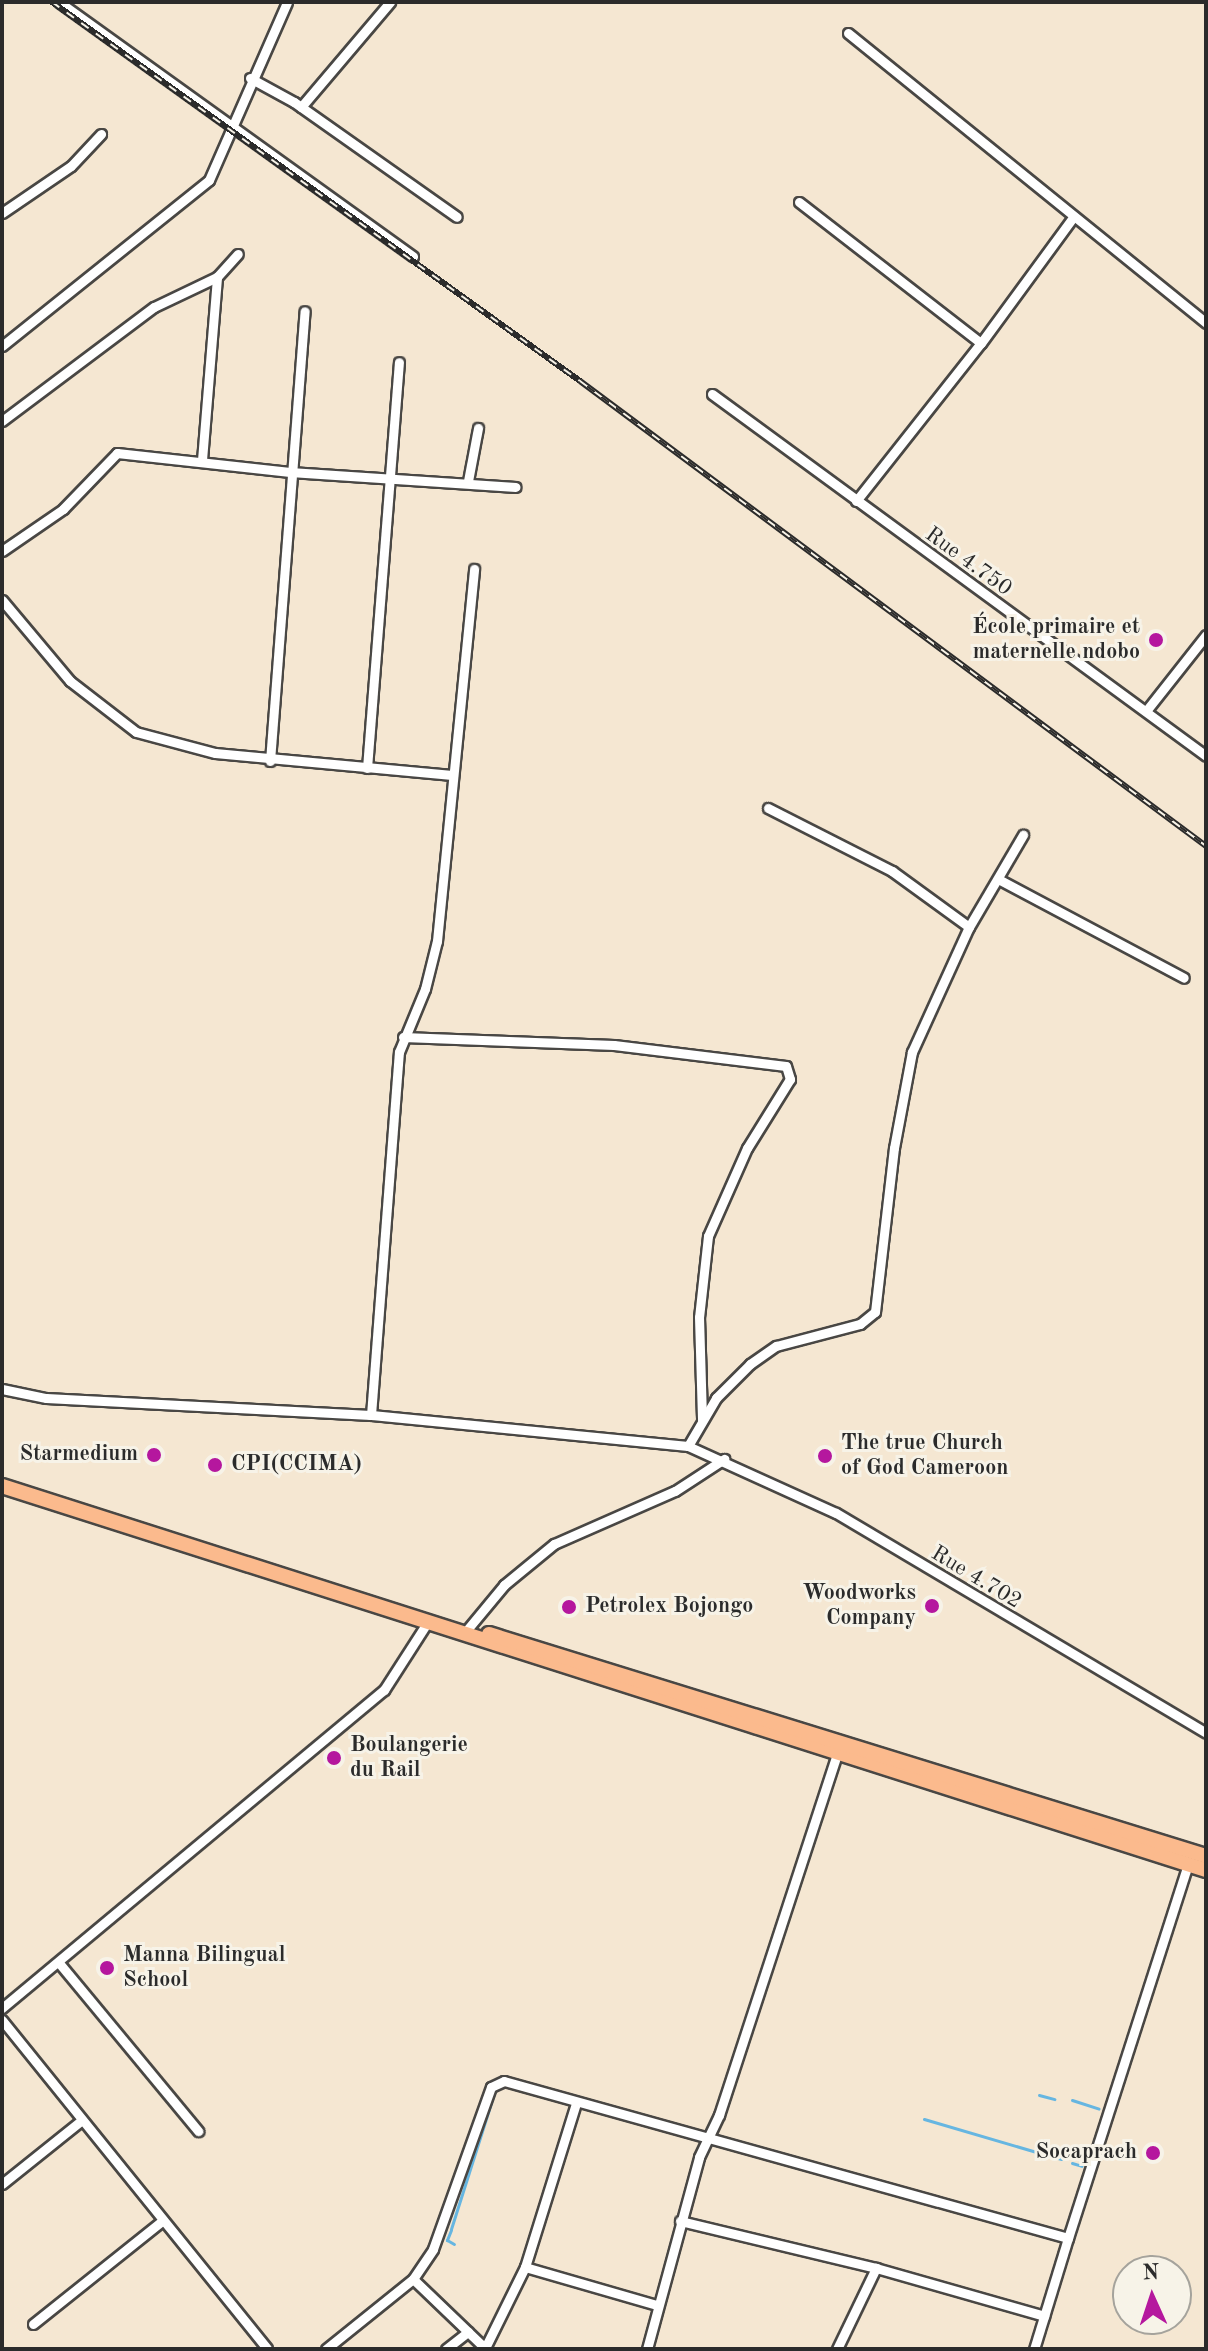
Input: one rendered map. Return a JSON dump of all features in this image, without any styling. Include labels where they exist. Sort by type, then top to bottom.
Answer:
[{"type":"highway","points":[[2,1486],[473,1633],[837,1755],[937,1779],[1206,1856]]},
{"type":"highway","points":[[473,1633],[530,1643],[1206,1870]]},
{"type":"street","points":[[59,2],[413,256]]},
{"type":"street","points":[[2,346],[201,189],[229,143],[230,122],[287,2]]},
{"type":"street","points":[[301,107],[390,2]]},
{"type":"street","points":[[848,33],[1206,323]]},
{"type":"street","points":[[250,78],[301,107],[457,217]]},
{"type":"street","points":[[2,213],[71,166],[101,134]]},
{"type":"street","points":[[799,202],[981,343]]},
{"type":"street","points":[[856,501],[981,343],[1074,216]]},
{"type":"street","points":[[2,421],[154,307],[217,277],[238,254]]},
{"type":"street","points":[[202,460],[217,277]]},
{"type":"street","points":[[270,761],[290,472],[305,311]]},
{"type":"street","points":[[367,768],[399,362]]},
{"type":"street","name":"Rue 4.750","points":[[712,394],[1206,756]]},
{"type":"street","points":[[468,481],[478,428]]},
{"type":"street","points":[[2,551],[63,509],[112,455],[202,460],[290,472],[468,481],[516,487]]},
{"type":"street","points":[[371,1415],[403,1037],[425,989],[437,941],[474,569]]},
{"type":"street","points":[[2,600],[70,681],[136,732],[172,746],[270,761],[452,775]]},
{"type":"street","points":[[1146,711],[1206,635]]},
{"type":"street","points":[[768,808],[892,871],[969,927]]},
{"type":"street","points":[[688,1446],[716,1398],[776,1346],[860,1324],[875,1312],[894,1148],[912,1052],[969,927],[1000,880],[1023,835]]},
{"type":"street","points":[[1000,880],[1184,978]]},
{"type":"street","points":[[403,1037],[614,1045],[786,1066],[790,1079],[741,1159],[708,1236],[699,1317],[702,1421]]},
{"type":"street","name":"Rue 4.702","points":[[2,1389],[60,1399],[371,1415],[688,1446],[724,1459],[836,1513],[1206,1733]]},
{"type":"street","points":[[473,1633],[504,1585],[554,1544],[675,1491],[724,1459]]},
{"type":"street","points":[[2,2008],[60,1964],[384,1690],[429,1620]]},
{"type":"street","points":[[647,2349],[680,2221],[837,1755]]},
{"type":"street","points":[[1034,2349],[1188,1865]]},
{"type":"street","points":[[60,1964],[198,2131]]},
{"type":"street","points":[[2,2020],[267,2349]]},
{"type":"street","points":[[326,2349],[413,2279],[433,2249],[491,2087],[504,2081],[1068,2238]]},
{"type":"street","points":[[413,2279],[485,2348],[525,2267],[576,2103]]},
{"type":"street","points":[[2,2184],[82,2120]]},
{"type":"street","points":[[33,2324],[162,2221]]},
{"type":"street","points":[[680,2221],[876,2268],[1044,2316]]},
{"type":"street","points":[[525,2267],[657,2305]]},
{"type":"street","points":[[837,2349],[876,2268]]},
{"type":"street","points":[[446,2349],[468,2332]]},
{"type":"waterway","points":[[451,2229],[495,2090]]},
{"type":"waterway","points":[[1039,2095],[1054,2099]]},
{"type":"waterway","points":[[1072,2100],[1099,2109]]},
{"type":"waterway","points":[[924,2119],[1036,2152]]},
{"type":"waterway","points":[[1044,2154],[1061,2159]]},
{"type":"waterway","points":[[1072,2163],[1082,2166]]},
{"type":"waterway","points":[[451,2230],[447,2240],[454,2244]]},
{"type":"railway","points":[[52,2],[580,381],[1206,846]]},
{"type":"place","name":"École primaire et maternelle ndobo","points":[[1156,640]]},
{"type":"place","name":"Starmedium","points":[[154,1455]]},
{"type":"place","name":"The true Church of God Cameroon","points":[[825,1456]]},
{"type":"place","name":"CPI(CCIMA)","points":[[215,1465]]},
{"type":"place","name":"Woodworks Company","points":[[932,1606]]},
{"type":"place","name":"Petrolex Bojongo","points":[[569,1607]]},
{"type":"place","name":"Boulangerie du Rail","points":[[334,1758]]},
{"type":"place","name":"Manna Bilingual School","points":[[107,1968]]},
{"type":"place","name":"Socaprach","points":[[1153,2153]]}]
